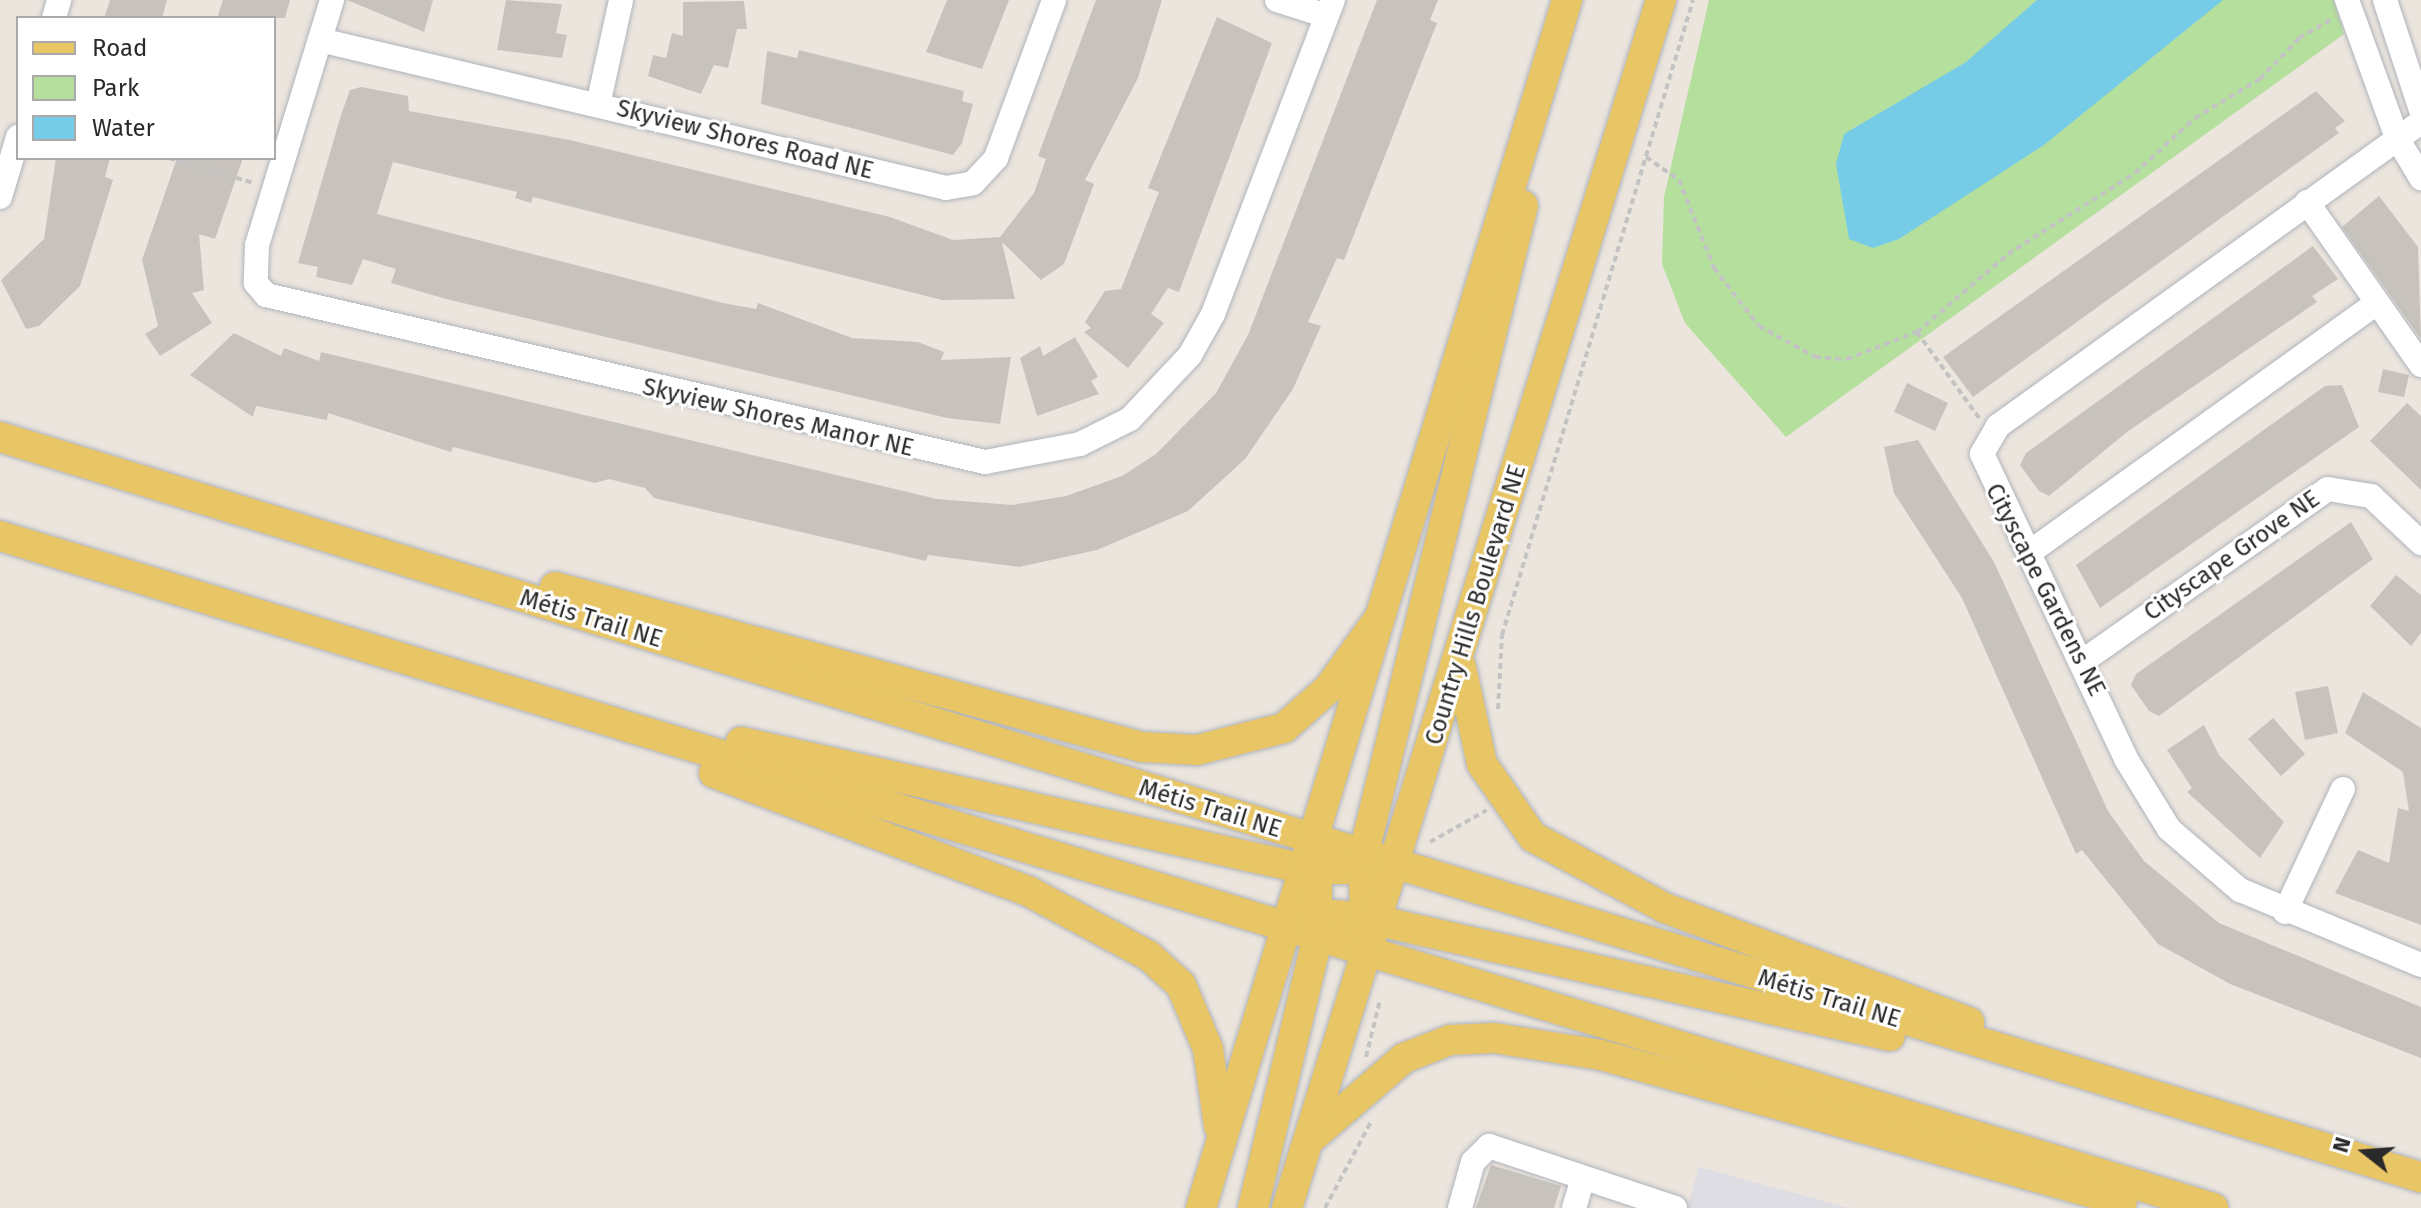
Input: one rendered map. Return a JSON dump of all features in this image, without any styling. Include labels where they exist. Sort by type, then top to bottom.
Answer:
[{"type":"main road","name":"Country Hills Boulevard NE","points":[[1369,919],[1395,866],[1661,0]]},
{"type":"main road","points":[[1201,1208],[1287,927],[1313,860],[1380,617],[1565,7]]},
{"type":"main road","points":[[1287,1208],[1368,951],[1369,919],[1362,864],[1514,246],[1565,7]]},
{"type":"main road","name":"Métis Trail NE","points":[[0,437],[1313,860],[1362,864]]},
{"type":"main road","points":[[47,452],[1142,747],[1209,748],[1284,728],[1329,688],[1380,617]]},
{"type":"main road","points":[[0,536],[1287,927],[1369,919],[2176,1103]]},
{"type":"main road","points":[[1460,658],[1482,764],[1533,837],[1572,863],[1665,908],[2176,1103]]},
{"type":"main road","points":[[461,677],[1028,891],[1110,930],[1181,985],[1208,1049],[1220,1144]]},
{"type":"main road","points":[[536,699],[1313,860]]},
{"type":"main road","points":[[1253,1208],[1318,925],[1313,860]]},
{"type":"main road","points":[[1362,864],[1395,866]]},
{"type":"main road","name":"Métis Trail NE","points":[[1395,866],[2421,1177]]},
{"type":"main road","points":[[1318,925],[1368,951],[2213,1208]]},
{"type":"main road","points":[[1308,1141],[1404,1058],[1450,1040],[1494,1038],[1601,1055],[2146,1208]]},
{"type":"street","name":"Skyview Shores Manor NE","points":[[332,0],[274,189],[254,266],[256,283],[282,302],[937,456],[1033,458],[1130,419],[1190,355],[1213,314],[1330,8]]},
{"type":"street","points":[[598,105],[621,0]]},
{"type":"street","name":"Skyview Shores Road NE","points":[[320,40],[960,187],[996,158],[1054,0]]},
{"type":"street","points":[[1277,0],[1330,8]]},
{"type":"street","points":[[2347,0],[2397,138],[2421,178]]},
{"type":"street","points":[[2385,0],[2421,110]]},
{"type":"street","points":[[1990,434],[2421,122]]},
{"type":"street","points":[[0,197],[16,144]]},
{"type":"street","points":[[2307,202],[2374,305],[2421,365]]},
{"type":"street","points":[[2030,552],[2374,305]]},
{"type":"street","name":"Cityscape Gardens NE","points":[[1990,434],[1984,468],[2030,552],[2126,759],[2169,829],[2240,890],[2285,912],[2421,965]]},
{"type":"street","name":"Cityscape Grove NE","points":[[2083,661],[2328,489],[2371,496],[2421,543]]},
{"type":"street","points":[[2285,912],[2343,789]]},
{"type":"street","points":[[1460,1208],[1473,1162],[1489,1146],[1675,1208]]},
{"type":"street","points":[[1574,1208],[1583,1179]]},
{"type":"path","points":[[1498,721],[1502,635],[1693,0]]},
{"type":"path","points":[[1646,157],[1679,180],[1735,301],[1786,345],[1847,359],[1917,332],[2008,254],[2135,173],[2195,118],[2260,79],[2299,38],[2330,20]]},
{"type":"path","points":[[176,160],[274,189]]},
{"type":"path","points":[[1917,332],[1990,434]]},
{"type":"path","points":[[1430,842],[1492,807]]},
{"type":"path","points":[[1370,1065],[1365,1055],[1384,986]]},
{"type":"path","points":[[1325,1208],[1376,1114]]},
{"type":"shaded area","points":[[1699,1167],[1849,1208],[1687,1208]]},
{"type":"green space","points":[[1709,0],[2334,0],[2344,34],[1786,437],[1685,323],[1662,264],[1664,197]]},
{"type":"water","points":[[2037,0],[2223,0],[2044,145],[1899,239],[1873,248],[1849,239],[1836,164],[1844,134],[1966,62]]},
{"type":"building","points":[[110,0],[167,0],[163,16],[105,16]]},
{"type":"building","points":[[223,0],[290,0],[285,18],[218,16]]},
{"type":"building","points":[[347,0],[433,0],[424,32]]},
{"type":"building","points":[[506,0],[562,4],[556,33],[567,35],[562,58],[497,50]]},
{"type":"building","points":[[947,0],[1009,0],[982,69],[926,52]]},
{"type":"building","points":[[1096,0],[1162,0],[1138,78],[1085,180],[1094,184],[1064,264],[1041,280],[1002,242],[1015,299],[942,300],[533,197],[531,203],[515,198],[517,192],[393,162],[377,214],[723,303],[756,309],[758,303],[852,338],[918,342],[944,352],[941,360],[1011,357],[1000,424],[947,418],[446,299],[391,283],[396,269],[363,259],[352,285],[316,277],[318,267],[298,263],[341,115],[350,90],[361,87],[408,96],[409,111],[570,140],[890,217],[953,240],[1000,237],[1034,193],[1046,159],[1038,156]]},
{"type":"building","points":[[1377,0],[1438,0],[1430,20],[1437,23],[1344,260],[1337,258],[1308,322],[1321,326],[1293,389],[1245,459],[1188,511],[1097,550],[1019,567],[928,555],[926,561],[654,498],[645,488],[609,479],[595,483],[453,447],[451,452],[328,413],[327,420],[256,406],[253,417],[190,375],[234,333],[281,356],[284,348],[319,361],[321,352],[937,499],[1012,505],[1066,496],[1122,476],[1156,454],[1216,393],[1248,335]]},
{"type":"building","points":[[744,1],[747,29],[737,29],[728,68],[714,65],[701,94],[648,76],[653,55],[666,58],[672,33],[683,36],[683,2]]},
{"type":"building","points":[[1217,17],[1272,43],[1179,292],[1168,288],[1151,314],[1164,323],[1128,368],[1084,332],[1091,328],[1085,322],[1105,291],[1121,289],[1159,192],[1148,188]]},
{"type":"building","points":[[799,50],[964,91],[962,101],[973,104],[962,143],[953,155],[761,104],[767,51],[797,58]]},
{"type":"building","points":[[2316,91],[2345,121],[2335,128],[2339,133],[1973,397],[1943,357]]},
{"type":"building","points":[[56,160],[109,160],[105,177],[113,180],[80,286],[39,326],[26,329],[1,280],[44,239]]},
{"type":"building","points":[[176,160],[242,160],[215,239],[199,234],[204,290],[192,293],[212,323],[160,356],[145,334],[158,326],[142,260]]},
{"type":"building","points":[[2379,196],[2418,247],[2421,339],[2342,227]]},
{"type":"building","points":[[2313,246],[2338,279],[2312,296],[2317,302],[2127,432],[2049,496],[2039,491],[2020,465],[2026,453]]},
{"type":"building","points":[[1075,337],[1098,377],[1091,381],[1099,394],[1037,416],[1020,358],[1040,346],[1043,356]]},
{"type":"building","points":[[2383,369],[2409,375],[2404,397],[2378,392]]},
{"type":"building","points":[[1907,383],[1948,403],[1935,431],[1894,412]]},
{"type":"building","points":[[2342,385],[2359,427],[2100,608],[2076,565],[2325,386]]},
{"type":"building","points":[[2407,403],[2421,416],[2421,490],[2370,441]]},
{"type":"building","points":[[1918,440],[1994,562],[2108,811],[2144,861],[2219,923],[2421,1007],[2421,1058],[2230,984],[2158,944],[2082,850],[2076,854],[1962,598],[1894,493],[1884,447]]},
{"type":"building","points":[[2351,522],[2373,559],[2159,716],[2149,711],[2131,685],[2136,674]]},
{"type":"building","points":[[2396,575],[2421,595],[2421,633],[2411,646],[2370,606]]},
{"type":"building","points":[[2328,686],[2338,733],[2305,740],[2295,692]]},
{"type":"building","points":[[2363,692],[2421,728],[2421,925],[2335,893],[2358,850],[2389,863],[2398,808],[2409,811],[2403,772],[2345,733]]},
{"type":"building","points":[[2273,718],[2305,754],[2281,776],[2248,739]]},
{"type":"building","points":[[2204,725],[2219,755],[2284,822],[2260,858],[2187,792],[2192,788],[2167,750]]},
{"type":"building","points":[[1491,1165],[1561,1186],[1554,1208],[1476,1208]]}]
